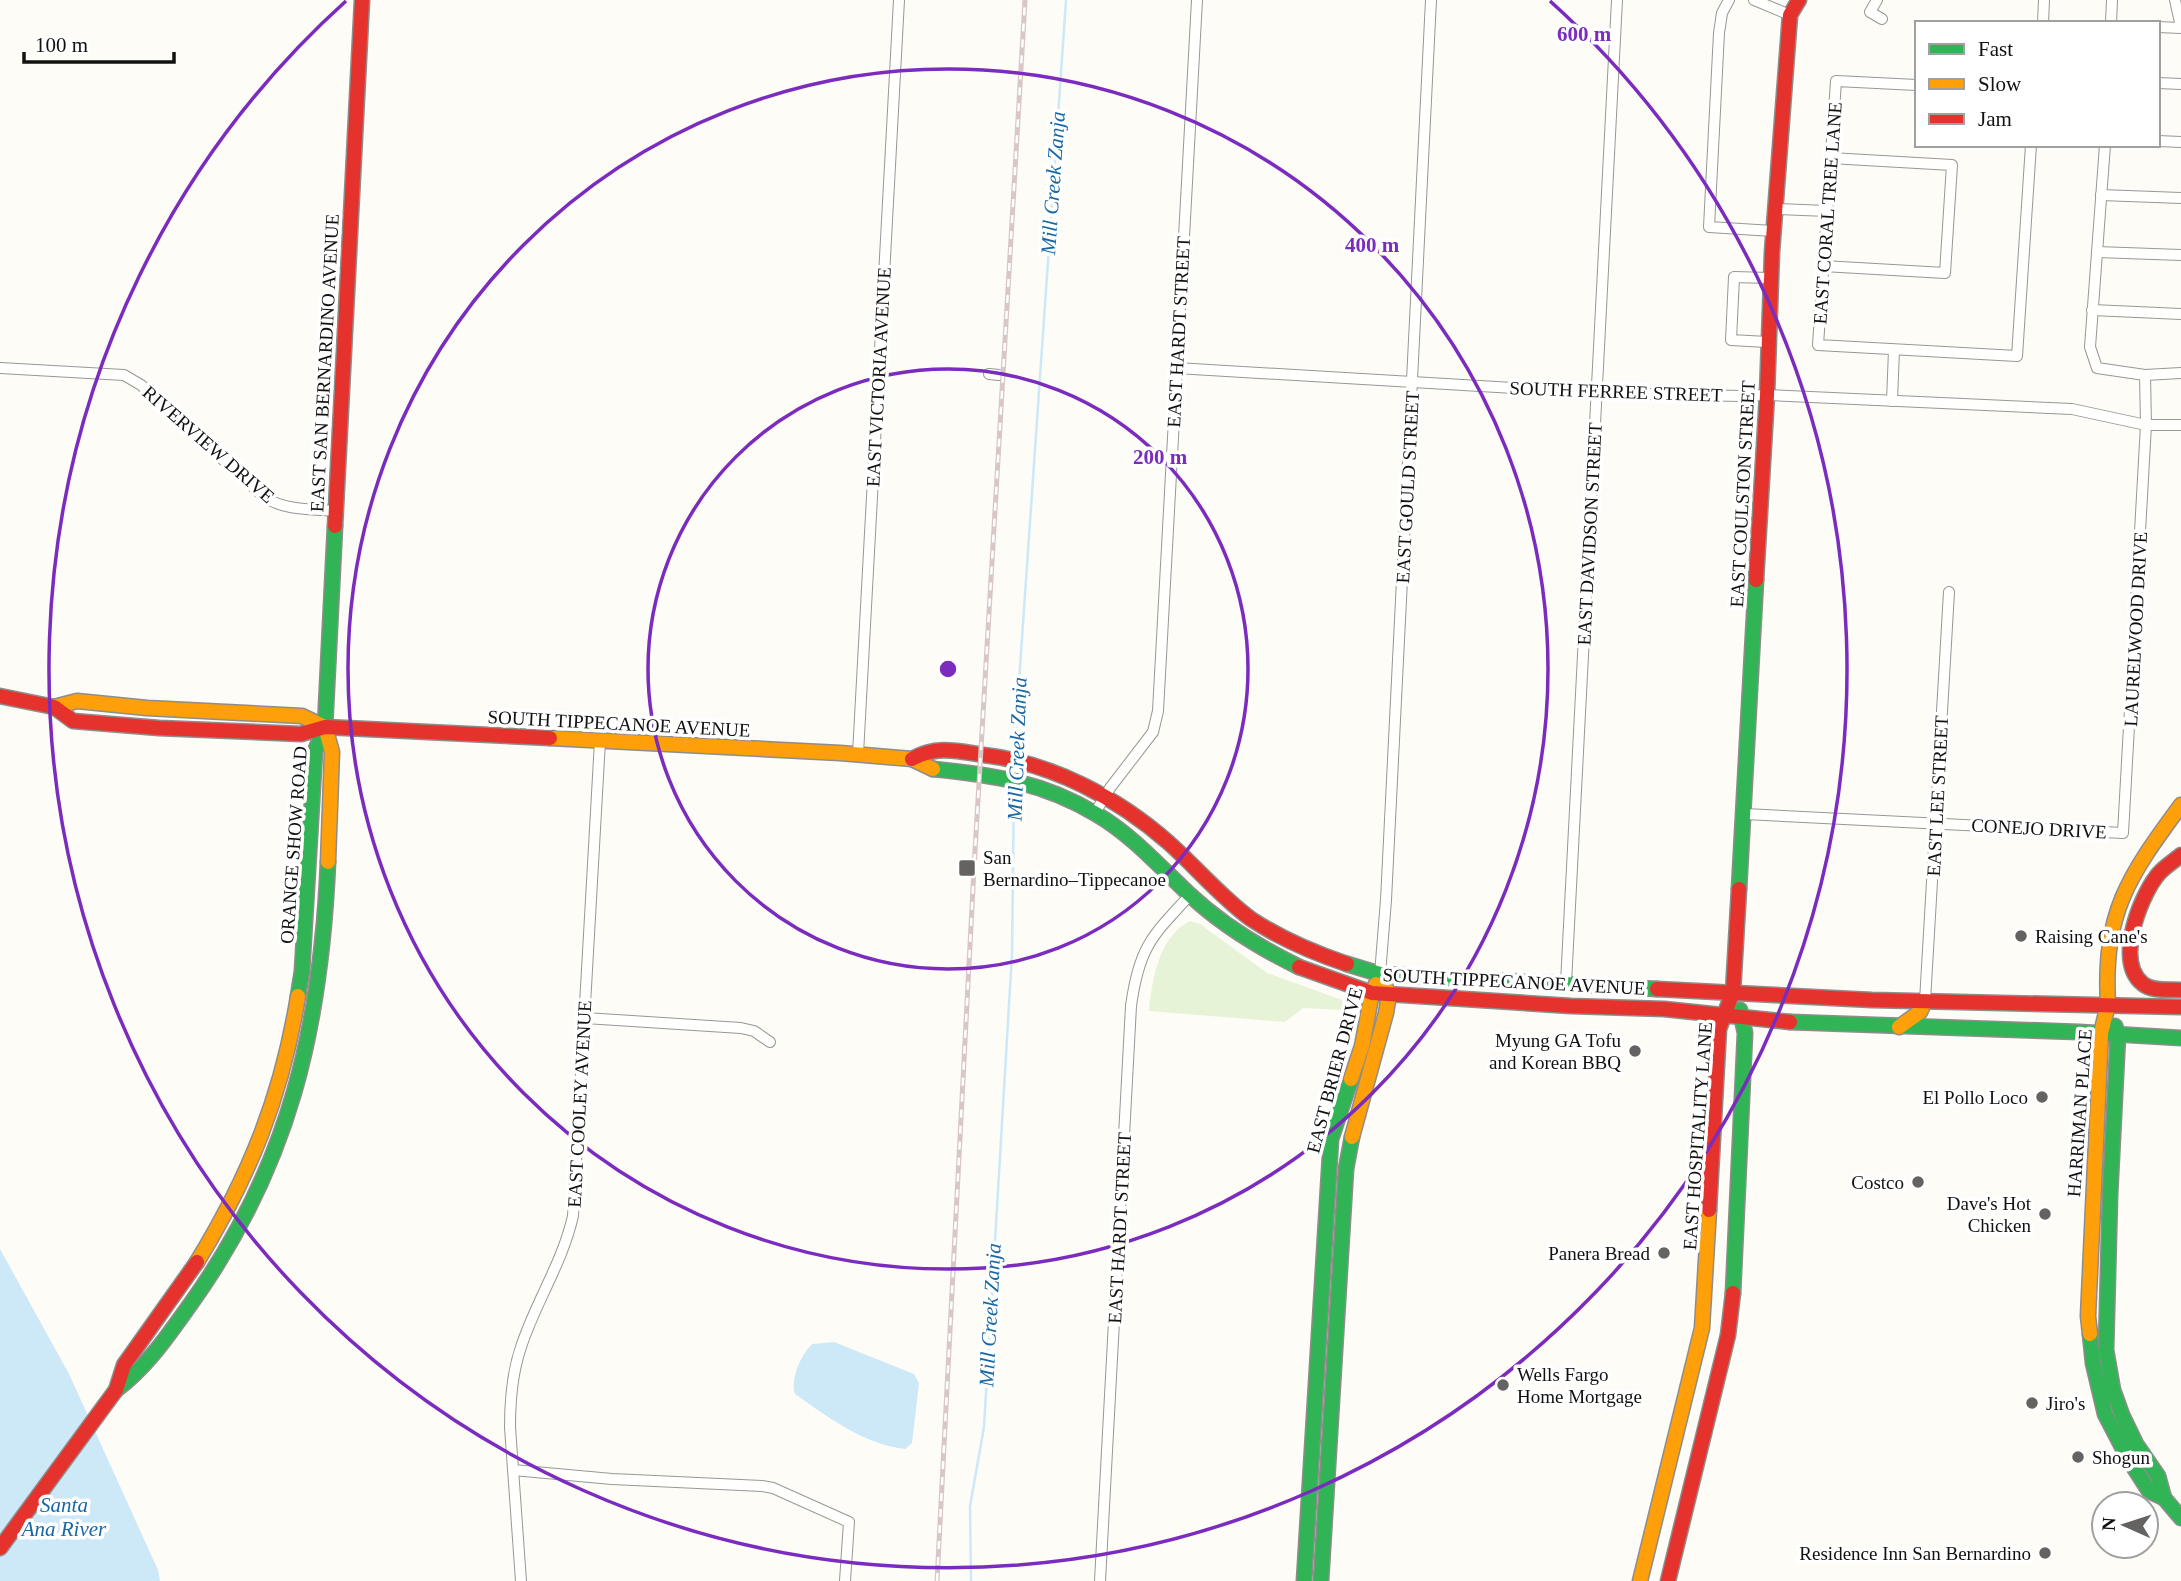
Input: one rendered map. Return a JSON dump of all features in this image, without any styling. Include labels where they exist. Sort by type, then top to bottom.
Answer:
[{"type":"main road","name":"EAST SAN BERNARDINO AVENUE","points":[[325,727],[362,0]]},
{"type":"main road","name":"EAST COULSTON STREET","points":[[1733,992],[1745,814],[1773,231],[1790,15],[1799,0]]},
{"type":"main road","name":"SOUTH TIPPECANOE AVENUE","points":[[0,696],[54,707],[78,701],[147,708],[302,716],[325,727],[858,754],[912,759],[928,768],[999,776],[1036,786],[1095,813],[1126,834],[1224,922],[1280,959],[1307,971],[1389,995],[1664,1009],[1744,1018],[1899,1027],[2181,1038]]},
{"type":"main road","name":"ORANGE SHOW ROAD","points":[[116,1390],[124,1365],[205,1249],[239,1189],[270,1115],[291,1040],[302,971],[315,751],[325,727]]},
{"type":"main road","name":"ORANGE SHOW ROAD","points":[[116,1390],[136,1376],[189,1306],[221,1257],[256,1195],[299,1080],[316,1003],[322,940],[332,752],[325,727]]},
{"type":"main road","name":"SOUTH TIPPECANOE AVENUE","points":[[912,759],[930,750],[1000,757],[1030,765],[1104,797],[1159,835],[1203,880],[1236,908],[1274,933],[1320,954],[1380,974],[1872,1000],[2181,1007]]},
{"type":"main road","points":[[2108,1005],[2105,977],[2107,954],[2111,925],[2120,895],[2133,872],[2181,805]]},
{"type":"main road","points":[[2181,855],[2157,876],[2134,926],[2130,961],[2135,975],[2143,984],[2153,988],[2181,990]]},
{"type":"main road","points":[[1191,895],[1203,880]]},
{"type":"main road","name":"EAST BRIER DRIVE","points":[[1304,1581],[1331,1139],[1363,1046],[1372,992],[1380,974]]},
{"type":"main road","name":"EAST BRIER DRIVE","points":[[1321,1581],[1346,1170],[1354,1128],[1389,995],[1380,974]]},
{"type":"main road","name":"EAST HOSPITALITY LANE","points":[[1640,1581],[1702,1328],[1719,1029],[1733,992]]},
{"type":"main road","name":"EAST HOSPITALITY LANE","points":[[1668,1581],[1728,1335],[1733,1291],[1745,1033],[1744,1018],[1733,992]]},
{"type":"main road","points":[[1899,1027],[1920,1013],[1925,1001]]},
{"type":"main road","name":"HARRIMAN PLACE","points":[[2108,1005],[2101,1034],[2089,1339],[2100,1395],[2113,1432],[2149,1491],[2164,1498],[2181,1518]]},
{"type":"main road","name":"HARRIMAN PLACE","points":[[2108,1005],[2118,1035],[2106,1287],[2106,1350],[2113,1390],[2122,1415],[2136,1444],[2158,1476],[2164,1498]]},
{"type":"main road","points":[[205,1249],[221,1257]]},
{"type":"main road","points":[[0,1548],[116,1390]]},
{"type":"street","name":"EAST VICTORIA AVENUE","points":[[858,754],[899,0]]},
{"type":"street","name":"EAST HARDT STREET","points":[[1095,813],[1104,797],[1147,742],[1156,722],[1197,0]]},
{"type":"street","name":"EAST GOULD STREET","points":[[1380,974],[1432,0]]},
{"type":"street","name":"EAST DAVIDSON STREET","points":[[1566,983],[1617,0]]},
{"type":"street","points":[[1730,0],[1722,13],[1719,33],[1709,227],[1773,231]]},
{"type":"street","points":[[1754,0],[1790,15]]},
{"type":"street","points":[[1877,0],[1870,12],[1882,19]]},
{"type":"street","points":[[2043,21],[2045,0]]},
{"type":"street","points":[[2111,21],[2112,0]]},
{"type":"street","points":[[2160,27],[2181,28],[2175,0]]},
{"type":"street","name":"EAST CORAL TREE LANE","points":[[1894,350],[1818,345],[1836,81],[1915,85]]},
{"type":"street","points":[[2160,83],[2181,84]]},
{"type":"street","points":[[2160,141],[2181,142]]},
{"type":"street","points":[[1892,401],[1894,350],[2017,356],[2031,147]]},
{"type":"street","points":[[2105,147],[2090,347],[2097,368],[2145,375],[2181,373]]},
{"type":"street","points":[[1823,266],[1945,273],[1952,165],[1830,158]]},
{"type":"street","points":[[2101,195],[2181,198]]},
{"type":"street","points":[[1775,209],[1827,211]]},
{"type":"street","points":[[2097,252],[2181,255]]},
{"type":"street","points":[[1767,342],[1731,340],[1734,277],[1770,278]]},
{"type":"street","points":[[2092,310],[2181,314]]},
{"type":"street","name":"RIVERVIEW DRIVE","points":[[0,368],[124,375],[141,386],[264,497],[293,508],[336,511]]},
{"type":"street","name":"SOUTH FERREE STREET","points":[[1176,369],[1596,393],[1767,395],[2072,409],[2146,425],[2181,425]]},
{"type":"street","name":"LAURELWOOD DRIVE","points":[[2123,833],[2146,425],[2145,375]]},
{"type":"street","name":"EAST LEE STREET","points":[[1925,1001],[1949,592]]},
{"type":"street","name":"EAST COOLEY AVENUE","points":[[521,1581],[510,1427],[514,1372],[528,1327],[561,1259],[573,1216],[600,741]]},
{"type":"street","name":"CONEJO DRIVE","points":[[1745,814],[2123,833]]},
{"type":"street","name":"EAST HARDT STREET","points":[[1100,1581],[1132,996],[1144,950],[1158,928],[1191,895]]},
{"type":"street","points":[[585,1018],[741,1028],[754,1031],[770,1042]]},
{"type":"street","points":[[513,1470],[612,1479],[773,1488],[849,1522],[845,1581]]},
{"type":"green space","points":[[1190,921],[1200,924],[1267,973],[1342,1000],[1344,1010],[1303,1008],[1285,1022],[1149,1011],[1155,973],[1164,948],[1179,928]]},
{"type":"water","name":"Santa Ana River","points":[[0,1249],[69,1374],[158,1570],[160,1581],[0,1581]]},
{"type":"water","points":[[834,1342],[914,1374],[919,1383],[912,1443],[905,1449],[875,1442],[860,1435],[795,1394],[795,1374],[808,1349],[812,1344]]},
{"type":"waterway","name":"Mill Creek Zanja","points":[[1014,754],[1066,0]]},
{"type":"waterway","name":"Mill Creek Zanja","points":[[971,1581],[970,1506],[984,1427],[1012,954],[1014,786]]},
{"type":"railway","points":[[937,1581],[974,868],[1025,0]]},
{"type":"traffic: fast","points":[[298,996],[302,971],[315,751],[325,727],[335,526]]},
{"type":"traffic: fast","points":[[1739,889],[1756,580]]},
{"type":"traffic: fast","points":[[933,769],[1017,782],[1057,794],[1076,803],[1121,831],[1201,905],[1228,925],[1299,967]]},
{"type":"traffic: fast","points":[[116,1390],[148,1360],[192,1302],[226,1250],[254,1198],[276,1146],[308,1037],[318,981],[328,862]]},
{"type":"traffic: fast","points":[[1347,964],[1380,974],[1657,989]]},
{"type":"traffic: fast","points":[[1733,1293],[1745,1033],[1740,1010]]},
{"type":"traffic: fast","points":[[1790,1022],[2181,1038]]},
{"type":"traffic: fast","points":[[2115,1026],[2118,1035],[2106,1350],[2113,1390],[2122,1415],[2136,1444],[2158,1476],[2164,1498]]},
{"type":"traffic: fast","points":[[1304,1581],[1331,1139],[1351,1079]]},
{"type":"traffic: fast","points":[[1321,1581],[1346,1169],[1352,1137]]},
{"type":"traffic: fast","points":[[2090,1334],[2093,1363],[2105,1414],[2149,1491],[2164,1498],[2181,1518]]},
{"type":"traffic: slow","points":[[54,707],[77,701],[147,708],[302,716],[325,727]]},
{"type":"traffic: slow","points":[[325,727],[332,752],[328,862]]},
{"type":"traffic: slow","points":[[550,738],[840,753],[912,759],[933,769]]},
{"type":"traffic: slow","points":[[2108,1005],[2110,945],[2123,897],[2133,875],[2181,805]]},
{"type":"traffic: slow","points":[[1351,1079],[1362,1046],[1376,984]]},
{"type":"traffic: slow","points":[[1352,1137],[1386,1013],[1389,995],[1386,988]]},
{"type":"traffic: slow","points":[[197,1262],[232,1199],[261,1135],[283,1068],[298,996]]},
{"type":"traffic: slow","points":[[1899,1027],[1920,1012],[1925,1001]]},
{"type":"traffic: slow","points":[[2090,1334],[2088,1316],[2101,1033],[2108,1005]]},
{"type":"traffic: slow","points":[[1640,1581],[1702,1328],[1709,1210]]},
{"type":"traffic: jam","points":[[335,526],[362,0]]},
{"type":"traffic: jam","points":[[1756,580],[1772,252],[1790,15],[1799,0]]},
{"type":"traffic: jam","points":[[0,696],[54,707],[73,721],[159,728],[301,734],[325,727],[550,738]]},
{"type":"traffic: jam","points":[[912,759],[930,752],[965,752],[1009,759],[1059,774],[1083,785],[1106,797],[1149,827],[1251,919],[1298,945],[1347,964]]},
{"type":"traffic: jam","points":[[2181,855],[2161,871],[2149,887],[2137,915],[2130,947],[2135,974],[2143,984],[2156,989],[2181,990]]},
{"type":"traffic: jam","points":[[1709,1210],[1719,1029],[1733,992],[1739,889]]},
{"type":"traffic: jam","points":[[1299,967],[1372,993],[1664,1009],[1790,1022]]},
{"type":"traffic: jam","points":[[1657,989],[1872,1000],[2181,1007]]},
{"type":"traffic: jam","points":[[0,1548],[116,1390],[124,1365],[197,1262]]},
{"type":"traffic: jam","points":[[1668,1581],[1728,1335],[1733,1293]]},
{"type":"place","name":"San Bernardino–Tippecanoe","points":[[967,868]]},
{"type":"place","name":"Raising Cane's","points":[[2021,936]]},
{"type":"place","name":"Myung GA Tofu and Korean BBQ","points":[[1635,1051]]},
{"type":"place","name":"El Pollo Loco","points":[[2042,1097]]},
{"type":"place","name":"Costco","points":[[1918,1182]]},
{"type":"place","name":"Dave's Hot Chicken","points":[[2045,1214]]},
{"type":"place","name":"Panera Bread","points":[[1664,1253]]},
{"type":"place","name":"Wells Fargo Home Mortgage","points":[[1503,1385]]},
{"type":"place","name":"Jiro's","points":[[2032,1403]]},
{"type":"place","name":"Shogun","points":[[2078,1457]]},
{"type":"place","name":"Residence Inn San Bernardino","points":[[2045,1553]]}]
